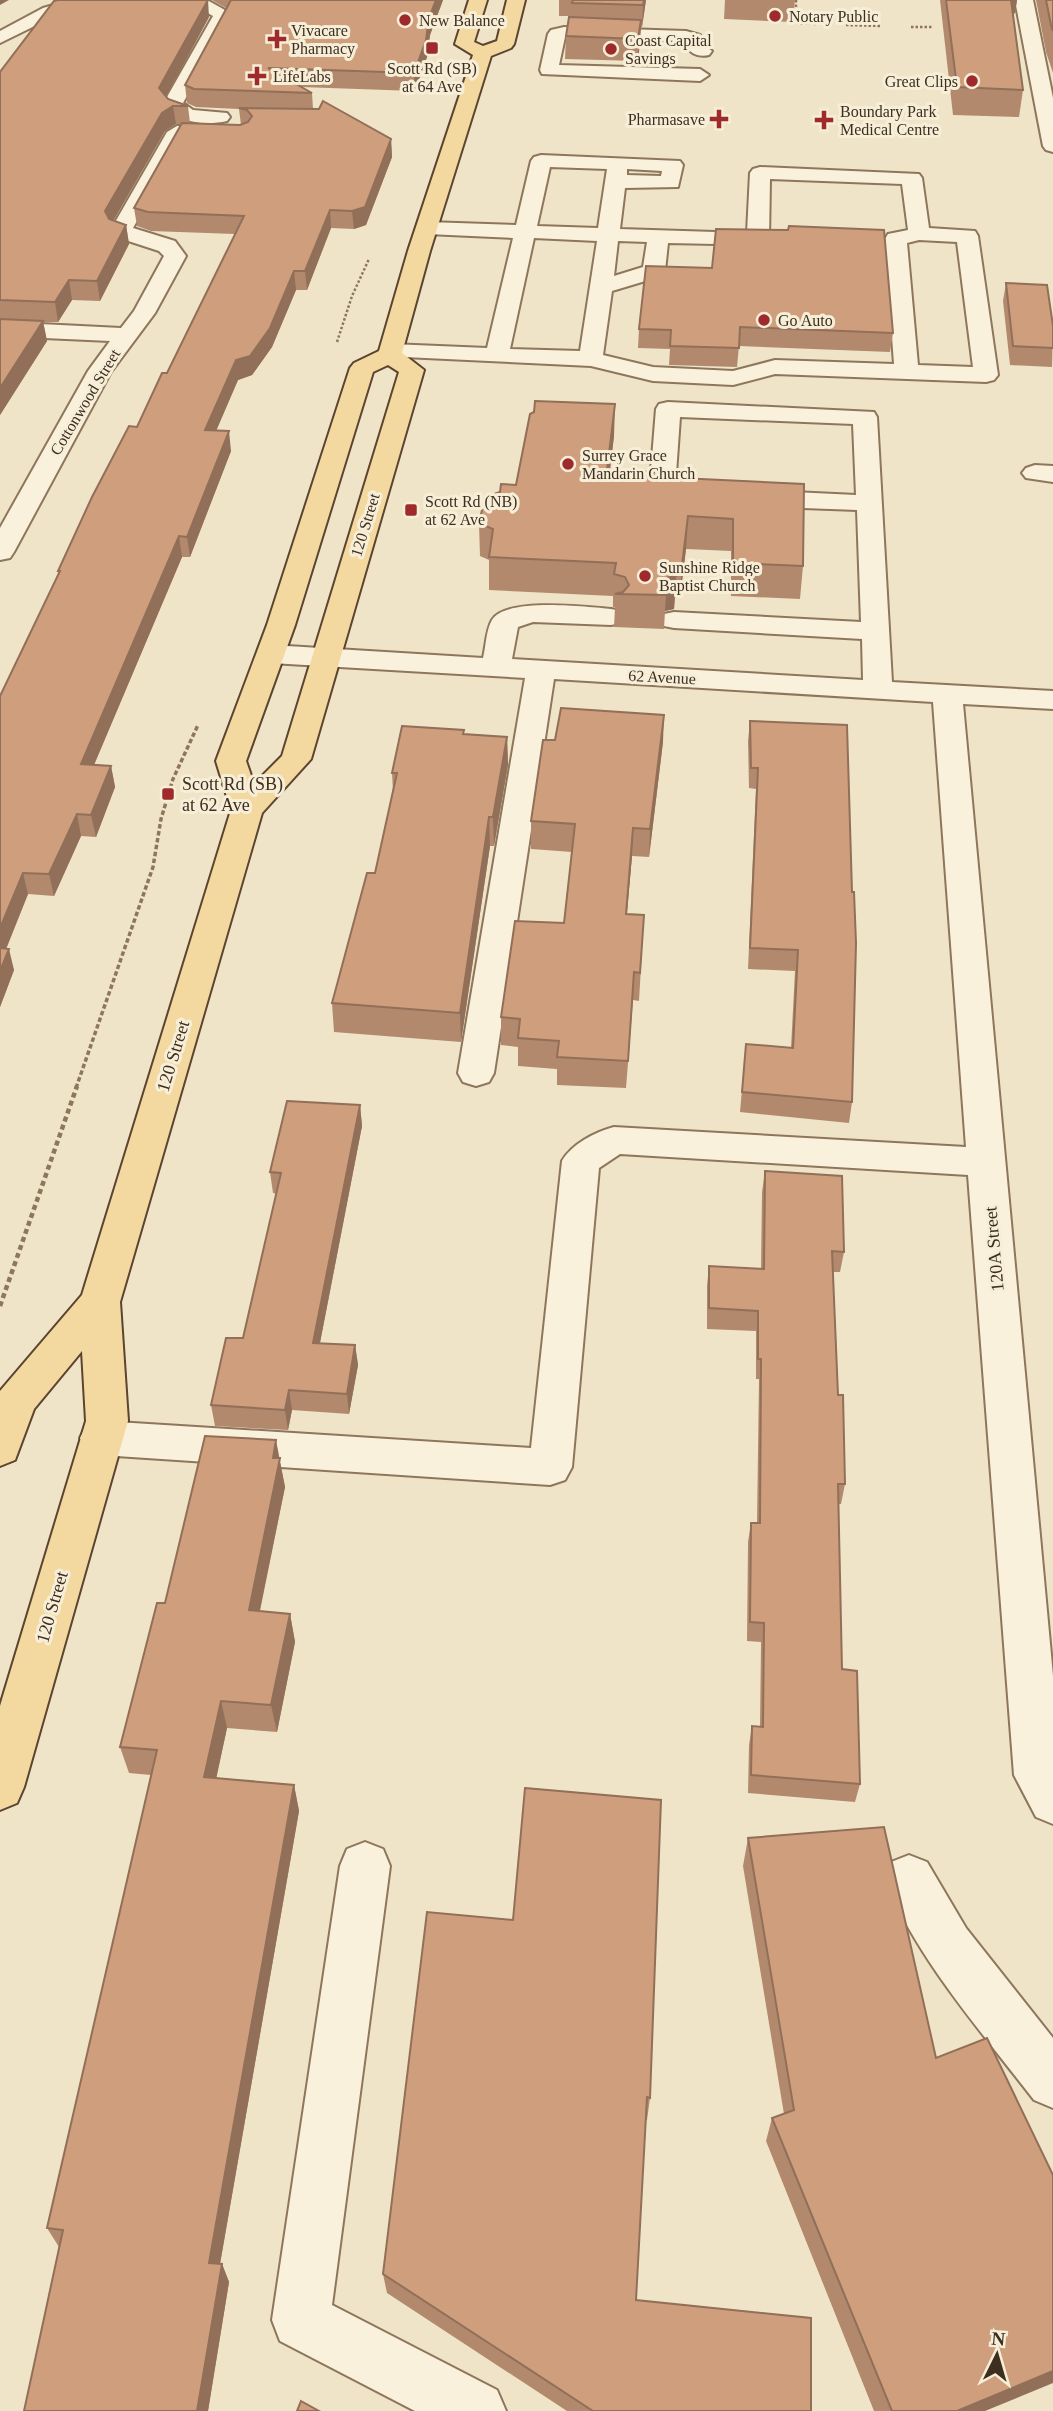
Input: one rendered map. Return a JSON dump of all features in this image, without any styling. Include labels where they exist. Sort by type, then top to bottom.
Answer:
[{"type":"main road","points":[[478,0],[464,44],[483,53],[505,44],[516,0]]},
{"type":"main road","points":[[247,810],[231,761],[271,654],[362,368],[390,353],[483,53]]},
{"type":"main road","name":"120 Street","points":[[0,1787],[107,1421],[100,1302],[247,810],[296,759],[412,370],[390,353]]},
{"type":"main road","name":"120 Street","points":[[0,1448],[16,1401],[100,1302]]},
{"type":"street","name":"Cottonwood Street","points":[[0,552],[7,525],[100,371],[125,335],[145,313],[175,256],[167,246],[121,231],[177,132],[244,126],[193,116],[178,111],[173,104],[223,14],[194,0]]},
{"type":"street","points":[[1024,0],[1053,146]]},
{"type":"street","points":[[0,38],[49,12],[86,1]]},
{"type":"street","points":[[700,75],[549,70],[556,34],[564,32],[686,36],[694,39],[694,46],[703,51]]},
{"type":"street","points":[[497,355],[541,161],[617,172],[591,359]]},
{"type":"street","points":[[427,228],[768,239],[760,173],[912,178],[919,234]]},
{"type":"street","points":[[390,353],[591,359],[653,374],[733,378],[775,368],[986,375],[967,236],[919,234],[895,239],[868,238]]},
{"type":"street","points":[[601,288],[654,271],[658,237]]},
{"type":"street","points":[[895,239],[907,372]]},
{"type":"street","points":[[0,329],[125,335]]},
{"type":"street","points":[[870,503],[662,495],[668,409],[865,417],[870,503],[878,690]]},
{"type":"street","points":[[496,667],[505,622],[530,613],[611,617]]},
{"type":"street","points":[[674,620],[876,631]]},
{"type":"street","name":"62 Avenue","points":[[271,654],[1053,699]]},
{"type":"street","points":[[476,1073],[541,670]]},
{"type":"street","name":"120A Street","points":[[947,694],[1038,1775],[1053,1801]]},
{"type":"street","points":[[101,1438],[550,1467],[580,1161],[614,1140],[986,1162]]},
{"type":"street","points":[[365,1866],[301,2320],[476,2411]]},
{"type":"street","points":[[909,1878],[948,1946],[1053,2081]]},
{"type":"path","points":[[796,0],[796,23],[817,24]]},
{"type":"path","points":[[846,24],[880,26]]},
{"type":"path","points":[[911,27],[932,27]]},
{"type":"path","points":[[0,1306],[153,867],[160,840],[162,814],[172,783],[189,740],[201,719]]},
{"type":"building","points":[[208,0],[159,88],[168,99],[188,106],[173,106],[162,113],[105,211],[109,219],[126,225],[97,281],[69,280],[55,302],[0,300],[0,72],[54,1]]},
{"type":"building","points":[[231,0],[436,0],[414,73],[268,68],[312,93],[194,89],[185,85]]},
{"type":"building","points":[[573,0],[644,0],[643,5],[572,3]]},
{"type":"building","points":[[946,0],[1011,0],[1023,90],[957,87]]},
{"type":"building","points":[[1046,0],[1053,0],[1053,31],[1051,25]]},
{"type":"building","points":[[569,17],[641,20],[638,39],[566,36]]},
{"type":"building","points":[[323,101],[391,139],[365,207],[352,211],[330,210],[305,271],[294,271],[270,328],[250,356],[236,360],[205,430],[229,431],[187,537],[179,536],[81,764],[111,766],[91,815],[77,814],[49,874],[23,873],[0,928],[0,696],[92,497],[129,426],[137,427],[162,373],[167,373],[244,216],[148,212],[134,208],[182,123],[240,125],[248,122],[252,116],[247,110],[239,108],[319,109]]},
{"type":"building","name":"Go Auto","points":[[789,226],[884,230],[893,333],[740,327],[739,348],[670,346],[671,330],[639,329],[646,266],[712,268],[716,229],[788,230]]},
{"type":"building","points":[[1006,283],[1047,285],[1053,348],[1013,346]]},
{"type":"building","points":[[0,319],[43,321],[0,388]]},
{"type":"building","points":[[535,401],[615,404],[607,470],[680,473],[680,478],[804,484],[803,566],[733,563],[733,519],[688,516],[682,565],[677,565],[676,576],[665,578],[660,585],[666,595],[615,594],[623,592],[629,585],[625,577],[614,574],[616,563],[489,557],[493,529],[479,523],[485,497],[500,492],[501,484],[516,485]]},
{"type":"building","points":[[561,708],[664,715],[650,829],[633,828],[626,914],[644,915],[640,973],[634,972],[628,1061],[557,1057],[559,1041],[518,1038],[520,1019],[501,1017],[515,921],[564,923],[575,824],[531,821],[543,740],[555,740]]},
{"type":"building","points":[[750,721],[847,725],[856,943],[852,1102],[742,1092],[746,1044],[793,1048],[798,950],[750,948],[758,768],[751,768]]},
{"type":"building","points":[[402,726],[464,730],[463,734],[507,737],[493,817],[489,817],[460,1013],[332,1003],[367,873],[375,873],[397,773],[392,773]]},
{"type":"building","points":[[0,948],[9,949],[0,971]]},
{"type":"building","points":[[287,1101],[360,1105],[313,1343],[355,1345],[347,1394],[289,1390],[285,1410],[211,1405],[226,1338],[243,1338],[281,1173],[270,1172]]},
{"type":"building","points":[[765,1171],[842,1176],[844,1252],[832,1251],[838,1395],[843,1395],[845,1484],[838,1484],[842,1669],[857,1671],[860,1784],[751,1775],[752,1726],[763,1727],[764,1623],[750,1622],[751,1523],[760,1523],[761,1359],[758,1359],[758,1311],[709,1308],[709,1266],[764,1269]]},
{"type":"building","points":[[205,1436],[276,1440],[273,1458],[280,1458],[249,1610],[290,1614],[271,1705],[221,1701],[204,1777],[294,1785],[209,2263],[222,2264],[197,2411],[24,2411],[63,2230],[47,2228],[157,1750],[120,1747],[157,1603],[165,1603]]},
{"type":"building","points":[[525,1788],[661,1800],[650,2098],[647,2097],[636,2300],[811,2318],[811,2411],[593,2411],[383,2274],[427,1912],[513,1920]]},
{"type":"building","points":[[884,1827],[936,2058],[987,2038],[1053,2175],[1053,2371],[957,2411],[892,2411],[772,2118],[794,2110],[748,1838]]},
{"type":"building","points":[[301,2401],[319,2411],[297,2411]]},
{"type":"place","name":"Notary Public","points":[[775,16]]},
{"type":"place","name":"New Balance","points":[[405,20]]},
{"type":"place","name":"Vivacare Pharmacy","points":[[277,39]]},
{"type":"place","name":"Scott Rd (SB) at 64 Ave","points":[[432,48]]},
{"type":"place","name":"Coast Capital Savings","points":[[611,49]]},
{"type":"place","name":"LifeLabs","points":[[257,76]]},
{"type":"place","name":"Great Clips","points":[[972,81]]},
{"type":"place","name":"Pharmasave","points":[[719,119]]},
{"type":"place","name":"Boundary Park Medical Centre","points":[[824,120]]},
{"type":"place","name":"Go Auto","points":[[764,320]]},
{"type":"place","name":"Surrey Grace Mandarin Church","points":[[568,464]]},
{"type":"place","name":"Scott Rd (NB) at 62 Ave","points":[[411,510]]},
{"type":"place","name":"Sunshine Ridge Baptist Church","points":[[645,576]]},
{"type":"place","name":"Scott Rd (SB) at 62 Ave","points":[[168,794]]}]
